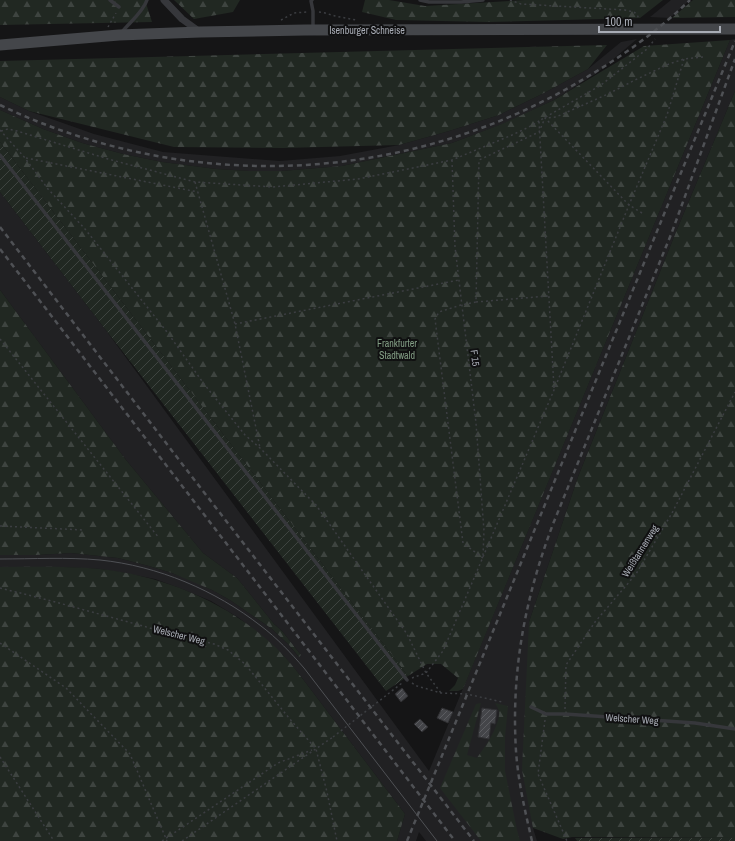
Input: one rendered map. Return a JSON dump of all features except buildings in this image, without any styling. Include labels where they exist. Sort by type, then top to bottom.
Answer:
[{"type":"main road","name":"Isenburger Schneise","points":[[0,45],[119,35],[200,32],[313,30],[735,29]]},
{"type":"street","points":[[164,0],[182,19],[200,32]]},
{"type":"lane","points":[[110,0],[119,7]]},
{"type":"lane","points":[[119,35],[146,4],[147,0]]},
{"type":"lane","points":[[312,0],[313,30]]},
{"type":"lane","points":[[420,0],[429,2],[483,0]]},
{"type":"lane","points":[[0,155],[407,680]]},
{"type":"lane","name":"Welscher Weg","points":[[531,707],[546,714],[695,723],[735,729]]},
{"type":"path","points":[[510,0],[521,4],[625,10],[635,12],[638,16],[639,22]]},
{"type":"path","points":[[107,30],[119,7]]},
{"type":"path","points":[[1,130],[8,129],[17,131],[108,159],[196,182],[273,187],[358,179],[452,160],[530,127],[601,85],[647,49],[655,39]]},
{"type":"path","points":[[545,118],[556,117],[608,94],[669,64],[684,59],[703,57]]},
{"type":"path","points":[[182,841],[333,737],[407,680],[426,673],[443,651],[554,390],[629,205],[668,115],[684,59]]},
{"type":"path","points":[[476,302],[479,160],[540,132],[545,118]]},
{"type":"path","points":[[545,118],[629,205],[642,213]]},
{"type":"path","points":[[539,121],[554,390]]},
{"type":"path","points":[[1,130],[25,158],[48,189],[85,229],[167,332],[204,384],[245,435],[260,448],[316,505],[407,634],[426,673],[441,694]]},
{"type":"path","points":[[25,158],[198,192]]},
{"type":"path","name":"F 15","points":[[452,160],[455,247],[476,423],[484,531],[483,558]]},
{"type":"path","points":[[196,182],[235,324],[260,448]]},
{"type":"path","points":[[235,324],[459,280]]},
{"type":"path","points":[[483,558],[463,543],[435,319],[439,312],[476,302],[548,296]]},
{"type":"path","points":[[0,339],[159,538]]},
{"type":"path","name":"Weißtannenweg","points":[[565,714],[566,666],[595,622],[636,574],[672,513],[735,392]]},
{"type":"path","points":[[0,526],[84,530]]},
{"type":"path","name":"Welscher Weg","points":[[0,588],[214,644],[228,650],[245,664],[316,749]]},
{"type":"path","points":[[0,643],[66,688],[130,754],[167,841]]},
{"type":"path","points":[[407,680],[417,686],[441,694],[467,694],[502,702]]},
{"type":"path","points":[[546,714],[538,774],[567,841]]},
{"type":"path","points":[[162,841],[278,763],[316,749]]},
{"type":"path","points":[[316,749],[337,841]]},
{"type":"path","points":[[0,757],[54,841]]},
{"type":"shaded area","points":[[671,0],[690,0],[670,18],[650,17]]},
{"type":"shaded area","points":[[637,39],[597,73],[554,100],[503,124],[452,143],[342,166],[282,171],[249,171],[216,169],[162,162],[123,154],[82,143],[43,129],[0,110],[0,97],[29,111],[94,134],[163,152],[280,161],[340,156],[399,145],[499,115],[588,69],[621,42]]},
{"type":"shaded area","points":[[735,39],[735,91],[676,232],[578,477],[529,622],[533,828],[537,841],[426,841],[419,832],[416,841],[397,841],[405,814],[299,674],[283,655],[264,638],[239,618],[211,601],[155,579],[125,573],[100,569],[62,567],[0,567],[0,555],[71,553],[118,558],[149,566],[191,580],[230,600],[272,629],[298,656],[301,655],[237,578],[203,553],[126,460],[0,290],[0,192],[105,329],[429,771],[730,40]]},
{"type":"green space","points":[[0,0],[145,0],[152,22],[0,25]]},
{"type":"green space","points":[[174,0],[240,0],[233,12],[194,19]]},
{"type":"green space","points":[[365,0],[389,0],[425,6],[525,0],[663,0],[640,18],[488,22],[396,20],[362,12]]},
{"type":"green space","points":[[693,0],[735,0],[735,17],[672,18]]},
{"type":"green space","name":"Frankfurter Stadtwald","points":[[730,40],[463,689],[458,691],[449,691],[455,685],[458,678],[441,664],[427,664],[408,676],[0,142],[0,110],[43,129],[82,143],[123,154],[162,162],[216,169],[249,171],[282,171],[342,166],[452,143],[502,124],[554,100],[644,46]]},
{"type":"green space","points":[[607,45],[588,69],[499,115],[399,145],[283,148],[174,147],[29,111],[0,97],[0,61]]},
{"type":"green space","points":[[735,91],[735,838],[572,837],[563,839],[533,828],[522,770],[529,622],[578,477],[676,232]]},
{"type":"green space","points":[[0,142],[408,676],[386,691],[0,192]]},
{"type":"green space","points":[[0,290],[126,460],[203,553],[237,578],[301,655],[299,657],[272,629],[230,600],[212,590],[172,573],[118,558],[71,553],[0,555]]},
{"type":"green space","points":[[0,567],[88,568],[141,576],[181,588],[219,606],[237,617],[276,648],[299,674],[405,814],[397,841],[0,841]]},
{"type":"green space","points":[[481,703],[467,755],[477,758],[491,737],[499,715],[499,710],[495,703],[508,706],[505,737],[505,771],[520,841],[481,841],[440,788],[476,704]]},
{"type":"green space","points":[[575,838],[735,838],[735,841],[577,841]]},
{"type":"tram line","points":[[0,559],[63,558],[122,563],[164,574],[225,601],[261,626],[289,651],[304,668],[437,841]]},
{"type":"railway","points":[[0,105],[73,134],[147,154],[224,164],[300,165],[376,157],[451,138],[523,111],[592,74],[618,58],[643,40],[690,0]]},
{"type":"railway","points":[[407,841],[735,41]]},
{"type":"railway","points":[[532,841],[518,774],[515,721],[518,664],[522,635],[535,579],[553,524],[672,232],[735,59]]},
{"type":"railway","points":[[0,227],[474,841]]},
{"type":"railway","points":[[0,249],[455,841]]}]
